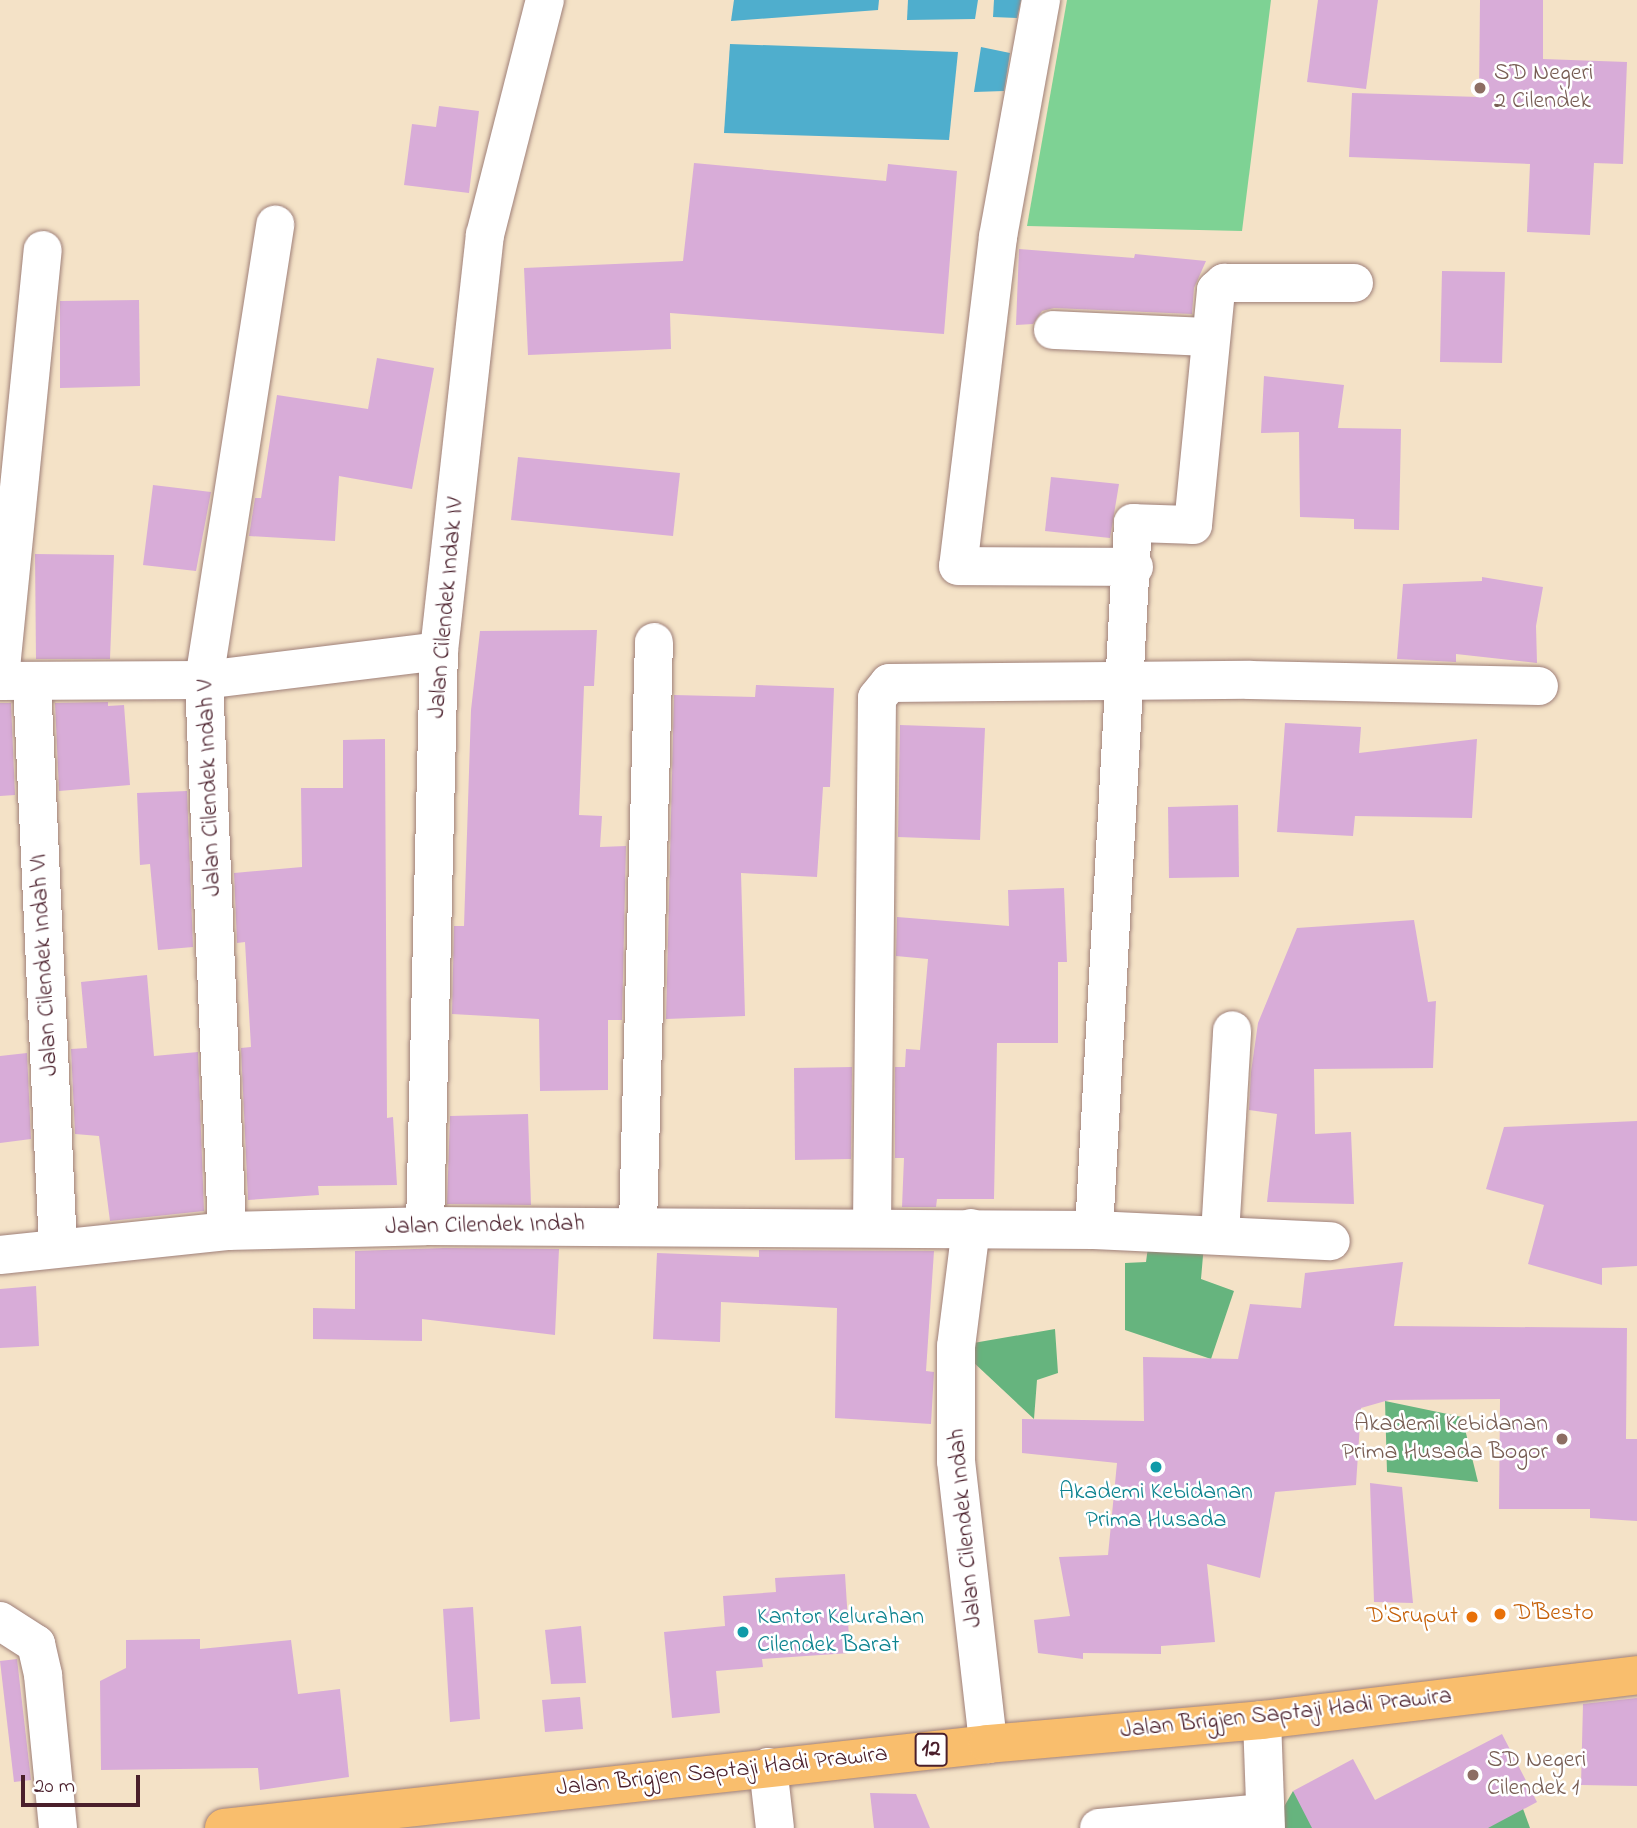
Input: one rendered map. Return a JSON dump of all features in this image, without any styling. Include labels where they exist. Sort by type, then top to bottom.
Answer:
[{"type":"main road","name":"Jalan Brigjen Saptaji Hadi Prawira","points":[[224,1828],[416,1816],[768,1767],[1262,1720],[1637,1675]]},
{"type":"street","name":"Jalan Cilendek Indak IV","points":[[425,1226],[439,651],[485,234],[545,0]]},
{"type":"street","points":[[1041,0],[998,237],[958,566],[1134,567]]},
{"type":"street","name":"Jalan Cilendek Indah V","points":[[227,1231],[204,680],[275,225]]},
{"type":"street","name":"Jalan Cilendek Indah VI","points":[[43,250],[11,680],[58,1248]]},
{"type":"street","points":[[1094,1230],[1134,567],[1133,523],[1193,525],[1216,290],[1224,283],[1354,283]]},
{"type":"street","points":[[1054,330],[1210,337]]},
{"type":"street","points":[[638,1224],[654,642]]},
{"type":"street","points":[[11,680],[204,680],[439,651]]},
{"type":"street","points":[[872,1227],[877,698],[889,683],[1126,680],[1539,686]]},
{"type":"street","points":[[1220,1235],[1232,1030]]},
{"type":"street","name":"Jalan Cilendek Indah","points":[[0,1255],[227,1231],[425,1226],[638,1224],[1094,1230],[1332,1241]]},
{"type":"street","name":"Jalan Cilendek Indah","points":[[971,1228],[956,1346],[956,1461],[988,1744]]},
{"type":"street","points":[[0,1620],[36,1644],[43,1675],[58,1828]]},
{"type":"street","points":[[1099,1828],[1265,1820],[1262,1720]]},
{"type":"street","points":[[768,1767],[775,1828]]},
{"type":"green space","points":[[1067,0],[1271,0],[1242,231],[1027,226]]},
{"type":"green space","points":[[1152,1217],[1206,1221],[1201,1279],[1234,1291],[1211,1359],[1125,1330],[1125,1263],[1146,1262]]},
{"type":"green space","points":[[1055,1329],[1058,1373],[1037,1380],[1034,1419],[956,1346]]},
{"type":"green space","points":[[1385,1401],[1462,1417],[1478,1482],[1387,1472]]},
{"type":"green space","points":[[1293,1791],[1333,1828],[1277,1828],[1277,1819]]},
{"type":"green space","points":[[1522,1806],[1530,1828],[1487,1828]]},
{"type":"water","points":[[734,0],[879,0],[878,10],[731,21]]},
{"type":"water","points":[[908,0],[978,0],[975,19],[907,20]]},
{"type":"water","points":[[994,0],[1021,0],[1017,18],[993,17]]},
{"type":"water","points":[[730,44],[958,52],[949,140],[724,133]]},
{"type":"water","points":[[981,47],[1010,53],[1004,91],[974,92]]},
{"type":"building","points":[[1318,0],[1378,0],[1366,89],[1307,82]]},
{"type":"building","points":[[1480,0],[1543,0],[1543,59],[1627,62],[1623,164],[1594,163],[1590,235],[1527,232],[1530,164],[1349,157],[1352,93],[1479,97]]},
{"type":"building","points":[[439,106],[479,111],[469,193],[404,185],[412,124],[436,127]]},
{"type":"building","points":[[694,163],[886,181],[888,164],[957,171],[944,334],[670,313],[671,349],[528,355],[524,268],[683,261]]},
{"type":"building","points":[[1019,249],[1134,258],[1135,254],[1206,261],[1194,288],[1192,314],[1054,308],[1042,311],[1033,324],[1016,325]]},
{"type":"building","points":[[1442,271],[1505,272],[1502,363],[1440,362]]},
{"type":"building","points":[[139,300],[140,386],[60,388],[60,301]]},
{"type":"building","points":[[377,358],[434,368],[412,489],[339,476],[335,541],[249,536],[255,498],[261,498],[277,395],[368,409]]},
{"type":"building","points":[[1264,376],[1344,385],[1338,428],[1401,429],[1399,530],[1354,529],[1354,519],[1300,517],[1299,432],[1261,433]]},
{"type":"building","points":[[518,457],[680,473],[673,536],[511,520]]},
{"type":"building","points":[[1051,477],[1119,484],[1110,538],[1045,531]]},
{"type":"building","points":[[153,485],[211,492],[196,571],[143,565]]},
{"type":"building","points":[[35,554],[114,555],[110,659],[36,659]]},
{"type":"building","points":[[1482,577],[1543,587],[1536,626],[1537,663],[1456,654],[1456,662],[1397,659],[1403,584],[1482,581]]},
{"type":"building","points":[[597,630],[594,686],[584,686],[579,815],[602,816],[600,847],[626,846],[622,1020],[608,1020],[608,1090],[540,1091],[539,1019],[452,1014],[454,926],[464,926],[471,710],[480,631]]},
{"type":"building","points":[[756,685],[834,688],[830,787],[823,787],[817,877],[741,873],[745,1016],[666,1019],[674,695],[755,697]]},
{"type":"building","points":[[108,702],[108,706],[124,705],[130,785],[59,791],[55,703]]},
{"type":"building","points":[[0,703],[11,703],[15,795],[0,796]]},
{"type":"building","points":[[1285,723],[1361,727],[1359,753],[1477,739],[1472,818],[1355,816],[1353,836],[1277,832]]},
{"type":"building","points":[[900,725],[985,728],[980,840],[898,837]]},
{"type":"building","points":[[385,739],[387,1118],[393,1117],[397,1185],[318,1186],[319,1195],[248,1200],[241,1048],[251,1047],[245,942],[237,943],[234,873],[302,867],[301,788],[343,788],[343,740]]},
{"type":"building","points":[[187,791],[193,947],[158,950],[150,864],[140,865],[137,793]]},
{"type":"building","points":[[1238,805],[1239,877],[1169,878],[1168,807]]},
{"type":"building","points":[[1064,888],[1067,962],[1058,962],[1058,1043],[997,1043],[994,1199],[937,1199],[936,1207],[902,1207],[904,1158],[895,1158],[895,1067],[905,1067],[906,1049],[920,1050],[928,959],[896,956],[897,917],[1009,926],[1008,890]]},
{"type":"building","points":[[1414,920],[1428,1002],[1436,1001],[1433,1068],[1314,1069],[1315,1134],[1351,1132],[1354,1204],[1267,1202],[1277,1114],[1249,1110],[1251,1072],[1258,1023],[1297,928]]},
{"type":"building","points":[[147,975],[154,1056],[198,1052],[204,1211],[110,1221],[99,1136],[75,1134],[71,1049],[87,1048],[81,982]]},
{"type":"building","points":[[27,1053],[31,1139],[0,1143],[0,1056]]},
{"type":"building","points":[[852,1067],[851,1159],[795,1160],[794,1068]]},
{"type":"building","points":[[528,1114],[531,1205],[447,1204],[450,1116]]},
{"type":"building","points":[[1637,1121],[1637,1266],[1602,1268],[1602,1285],[1528,1264],[1544,1205],[1486,1189],[1504,1127]]},
{"type":"building","points":[[444,1248],[559,1249],[555,1335],[422,1319],[422,1341],[313,1339],[313,1308],[355,1309],[355,1251]]},
{"type":"building","points":[[759,1250],[934,1251],[926,1371],[934,1372],[931,1424],[835,1418],[837,1308],[721,1302],[720,1342],[653,1339],[657,1253],[759,1257]]},
{"type":"building","points":[[1403,1262],[1394,1326],[1627,1328],[1626,1439],[1637,1439],[1637,1521],[1590,1518],[1590,1509],[1499,1509],[1500,1399],[1389,1400],[1361,1408],[1356,1485],[1275,1492],[1260,1578],[1207,1564],[1215,1642],[1161,1646],[1161,1654],[1083,1653],[1083,1659],[1038,1653],[1034,1620],[1070,1616],[1059,1557],[1108,1555],[1117,1463],[1022,1453],[1022,1419],[1144,1421],[1143,1357],[1238,1359],[1250,1304],[1301,1308],[1305,1273]]},
{"type":"building","points":[[36,1286],[39,1346],[0,1348],[0,1289]]},
{"type":"building","points":[[1370,1483],[1402,1487],[1413,1603],[1374,1602]]},
{"type":"building","points":[[845,1574],[850,1653],[762,1659],[763,1667],[716,1671],[720,1713],[672,1718],[664,1632],[725,1626],[723,1596],[776,1592],[775,1578]]},
{"type":"building","points":[[473,1607],[480,1719],[450,1722],[443,1609]]},
{"type":"building","points":[[581,1626],[586,1683],[551,1684],[545,1630]]},
{"type":"building","points":[[200,1639],[200,1649],[291,1640],[298,1694],[340,1689],[349,1777],[260,1790],[258,1768],[101,1770],[100,1681],[126,1668],[126,1640]]},
{"type":"building","points":[[17,1659],[31,1780],[14,1782],[0,1661]]},
{"type":"building","points":[[580,1697],[583,1729],[545,1732],[542,1700]]},
{"type":"building","points":[[1637,1698],[1637,1786],[1581,1785],[1583,1704]]},
{"type":"building","name":"SD Negeri Cilendek 1","points":[[1502,1734],[1537,1802],[1488,1828],[1312,1828],[1293,1791],[1353,1759],[1375,1800]]},
{"type":"building","points":[[870,1793],[916,1794],[930,1828],[874,1828]]},
{"type":"place","name":"SD Negeri 2 Cilendek","points":[[1480,88]]},
{"type":"place","name":"Akademi Kebidanan Prima Husada Bogor","points":[[1562,1439]]},
{"type":"place","name":"Akademi Kebidanan Prima Husada","points":[[1156,1467]]},
{"type":"place","name":"D'Besto","points":[[1500,1614]]},
{"type":"place","name":"D'Sruput","points":[[1472,1617]]},
{"type":"place","name":"Kantor Kelurahan Cilendek Barat","points":[[743,1632]]},
{"type":"place","name":"SD Negeri Cilendek 1","points":[[1473,1775]]}]
